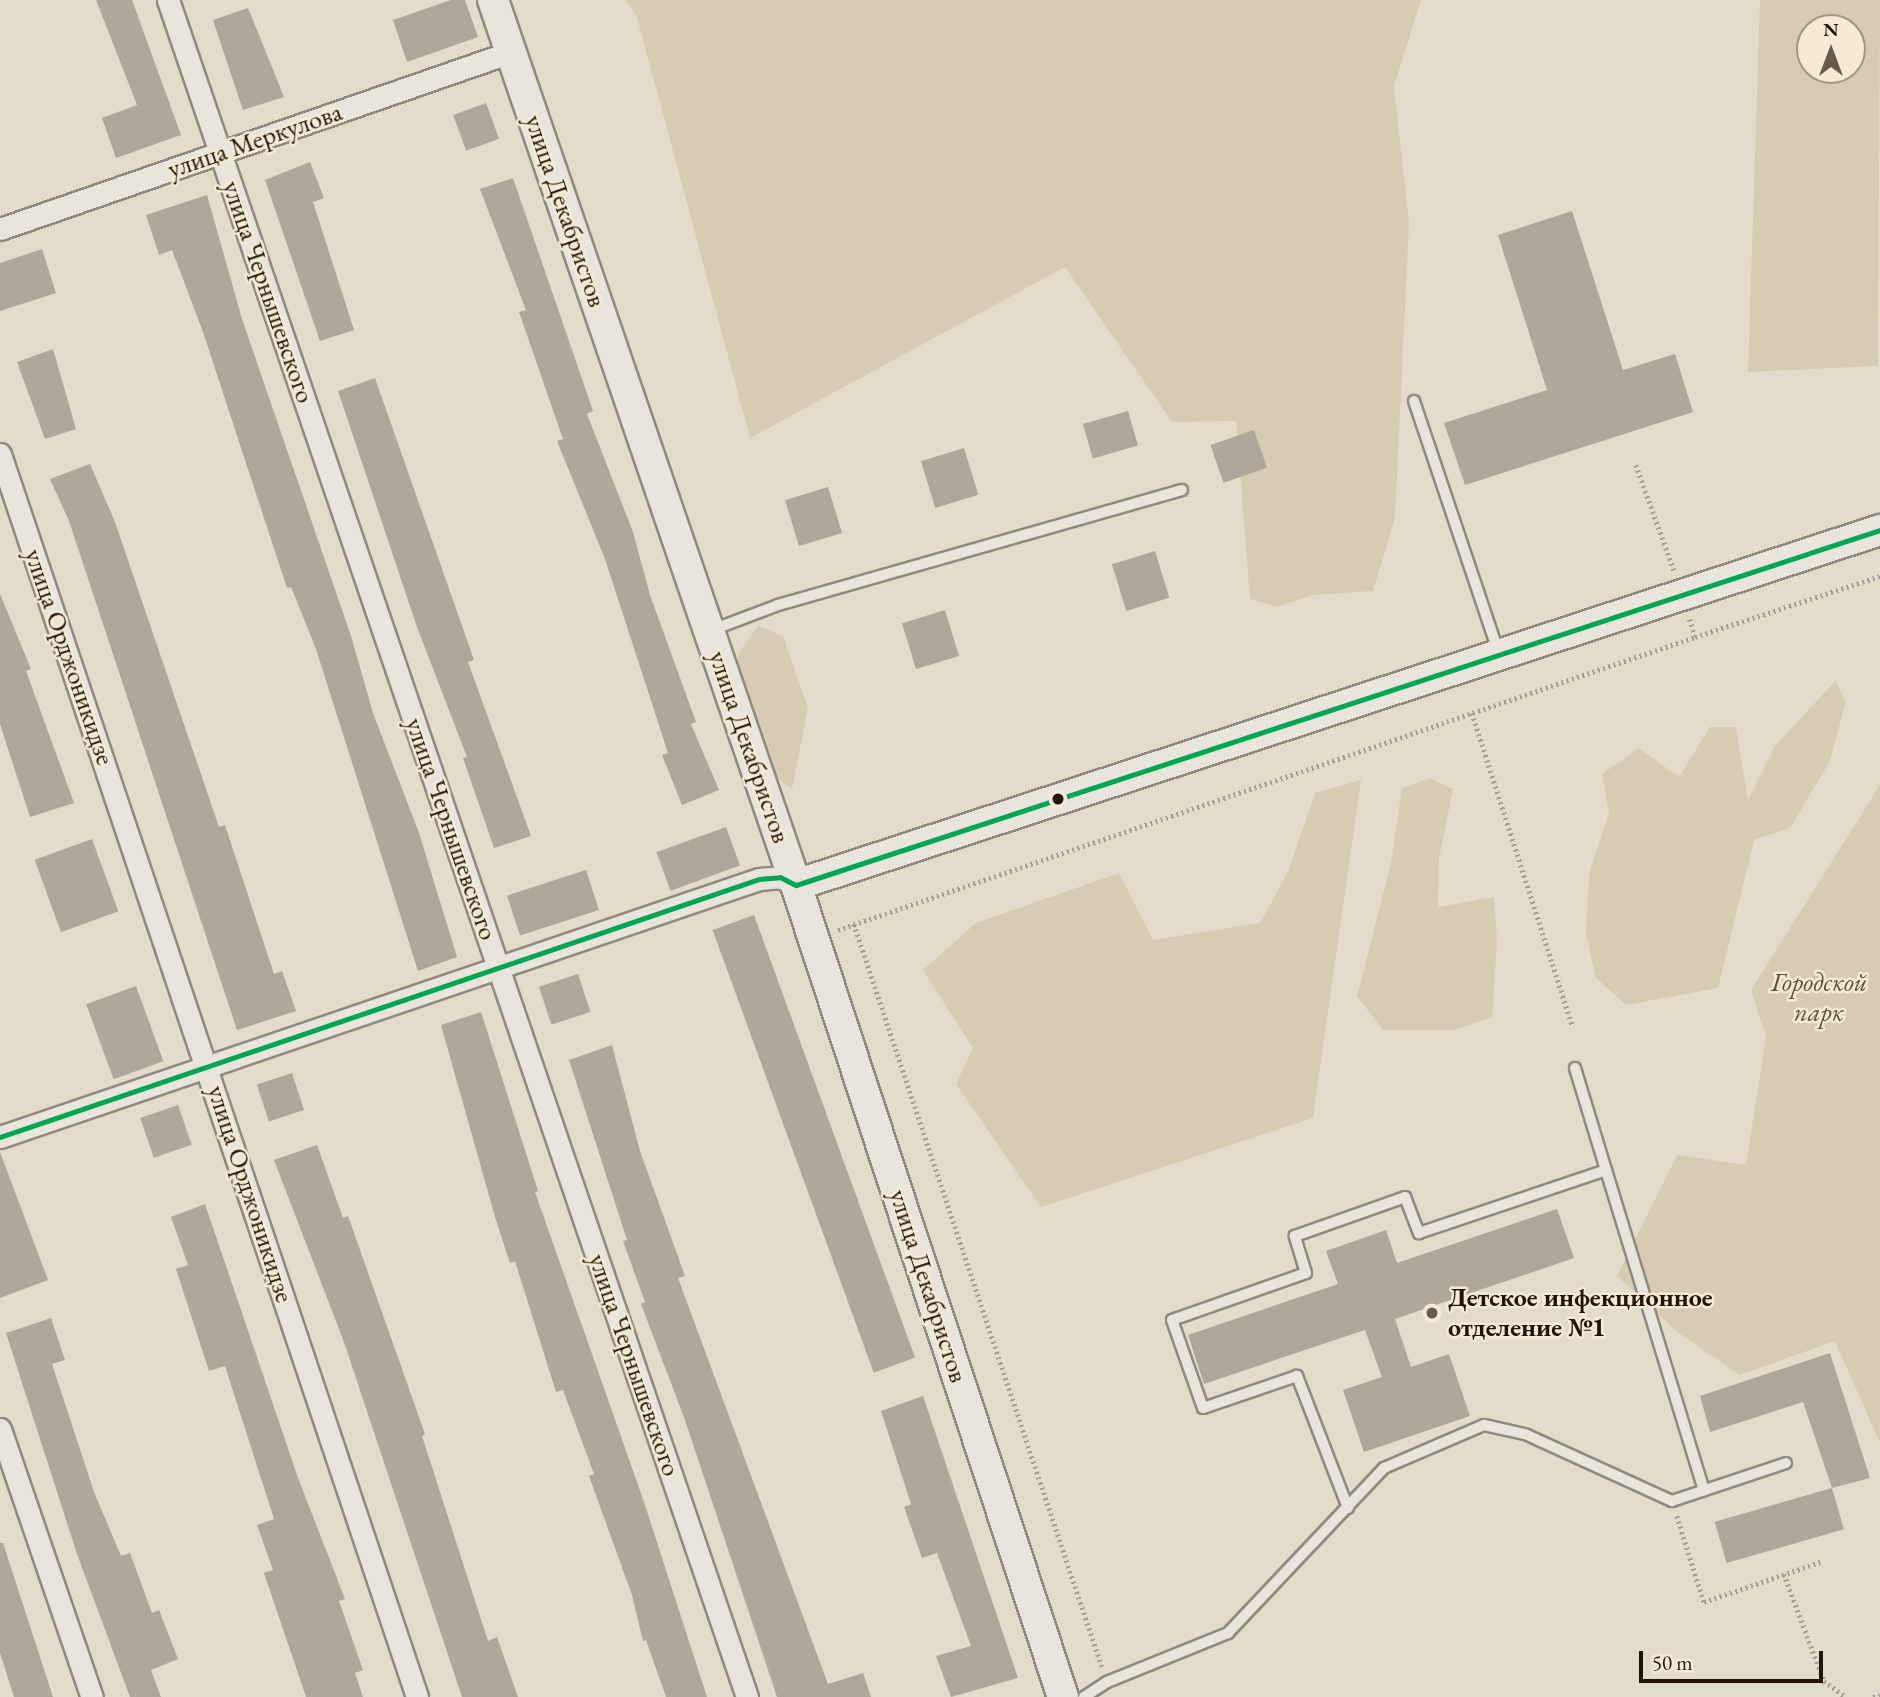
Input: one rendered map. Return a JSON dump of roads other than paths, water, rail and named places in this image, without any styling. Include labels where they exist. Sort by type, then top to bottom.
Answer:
[{"type":"street","name":"улица Чернышевского","points":[[168,0],[747,1697]]},
{"type":"street","name":"улица Декабристов","points":[[493,0],[796,885],[1063,1697]]},
{"type":"street","name":"улица Меркулова","points":[[0,229],[511,52]]},
{"type":"street","name":"улица Орджоникидзе","points":[[0,454],[207,1064],[417,1697]]},
{"type":"street","points":[[0,1136],[497,965],[759,879],[780,877],[796,885],[1880,530]]},
{"type":"street","points":[[0,1429],[92,1697]]},
{"type":"lane","points":[[1414,401],[1500,656]]},
{"type":"lane","points":[[709,631],[778,605],[1182,490]]},
{"type":"lane","points":[[1574,1068],[1704,1490]]},
{"type":"lane","points":[[1348,1508],[1297,1376],[1202,1408],[1172,1320],[1306,1273],[1295,1236],[1405,1197],[1419,1233],[1606,1170]]},
{"type":"lane","points":[[1084,1697],[1107,1682],[1228,1633],[1384,1468],[1484,1425],[1525,1434],[1672,1501],[1786,1463]]},
{"type":"place","name":"Детское инфекционное отделение №1","points":[[1432,1313]]},
{"type":"park label","name":"Городской парк","points":[[1819,998]]}]
